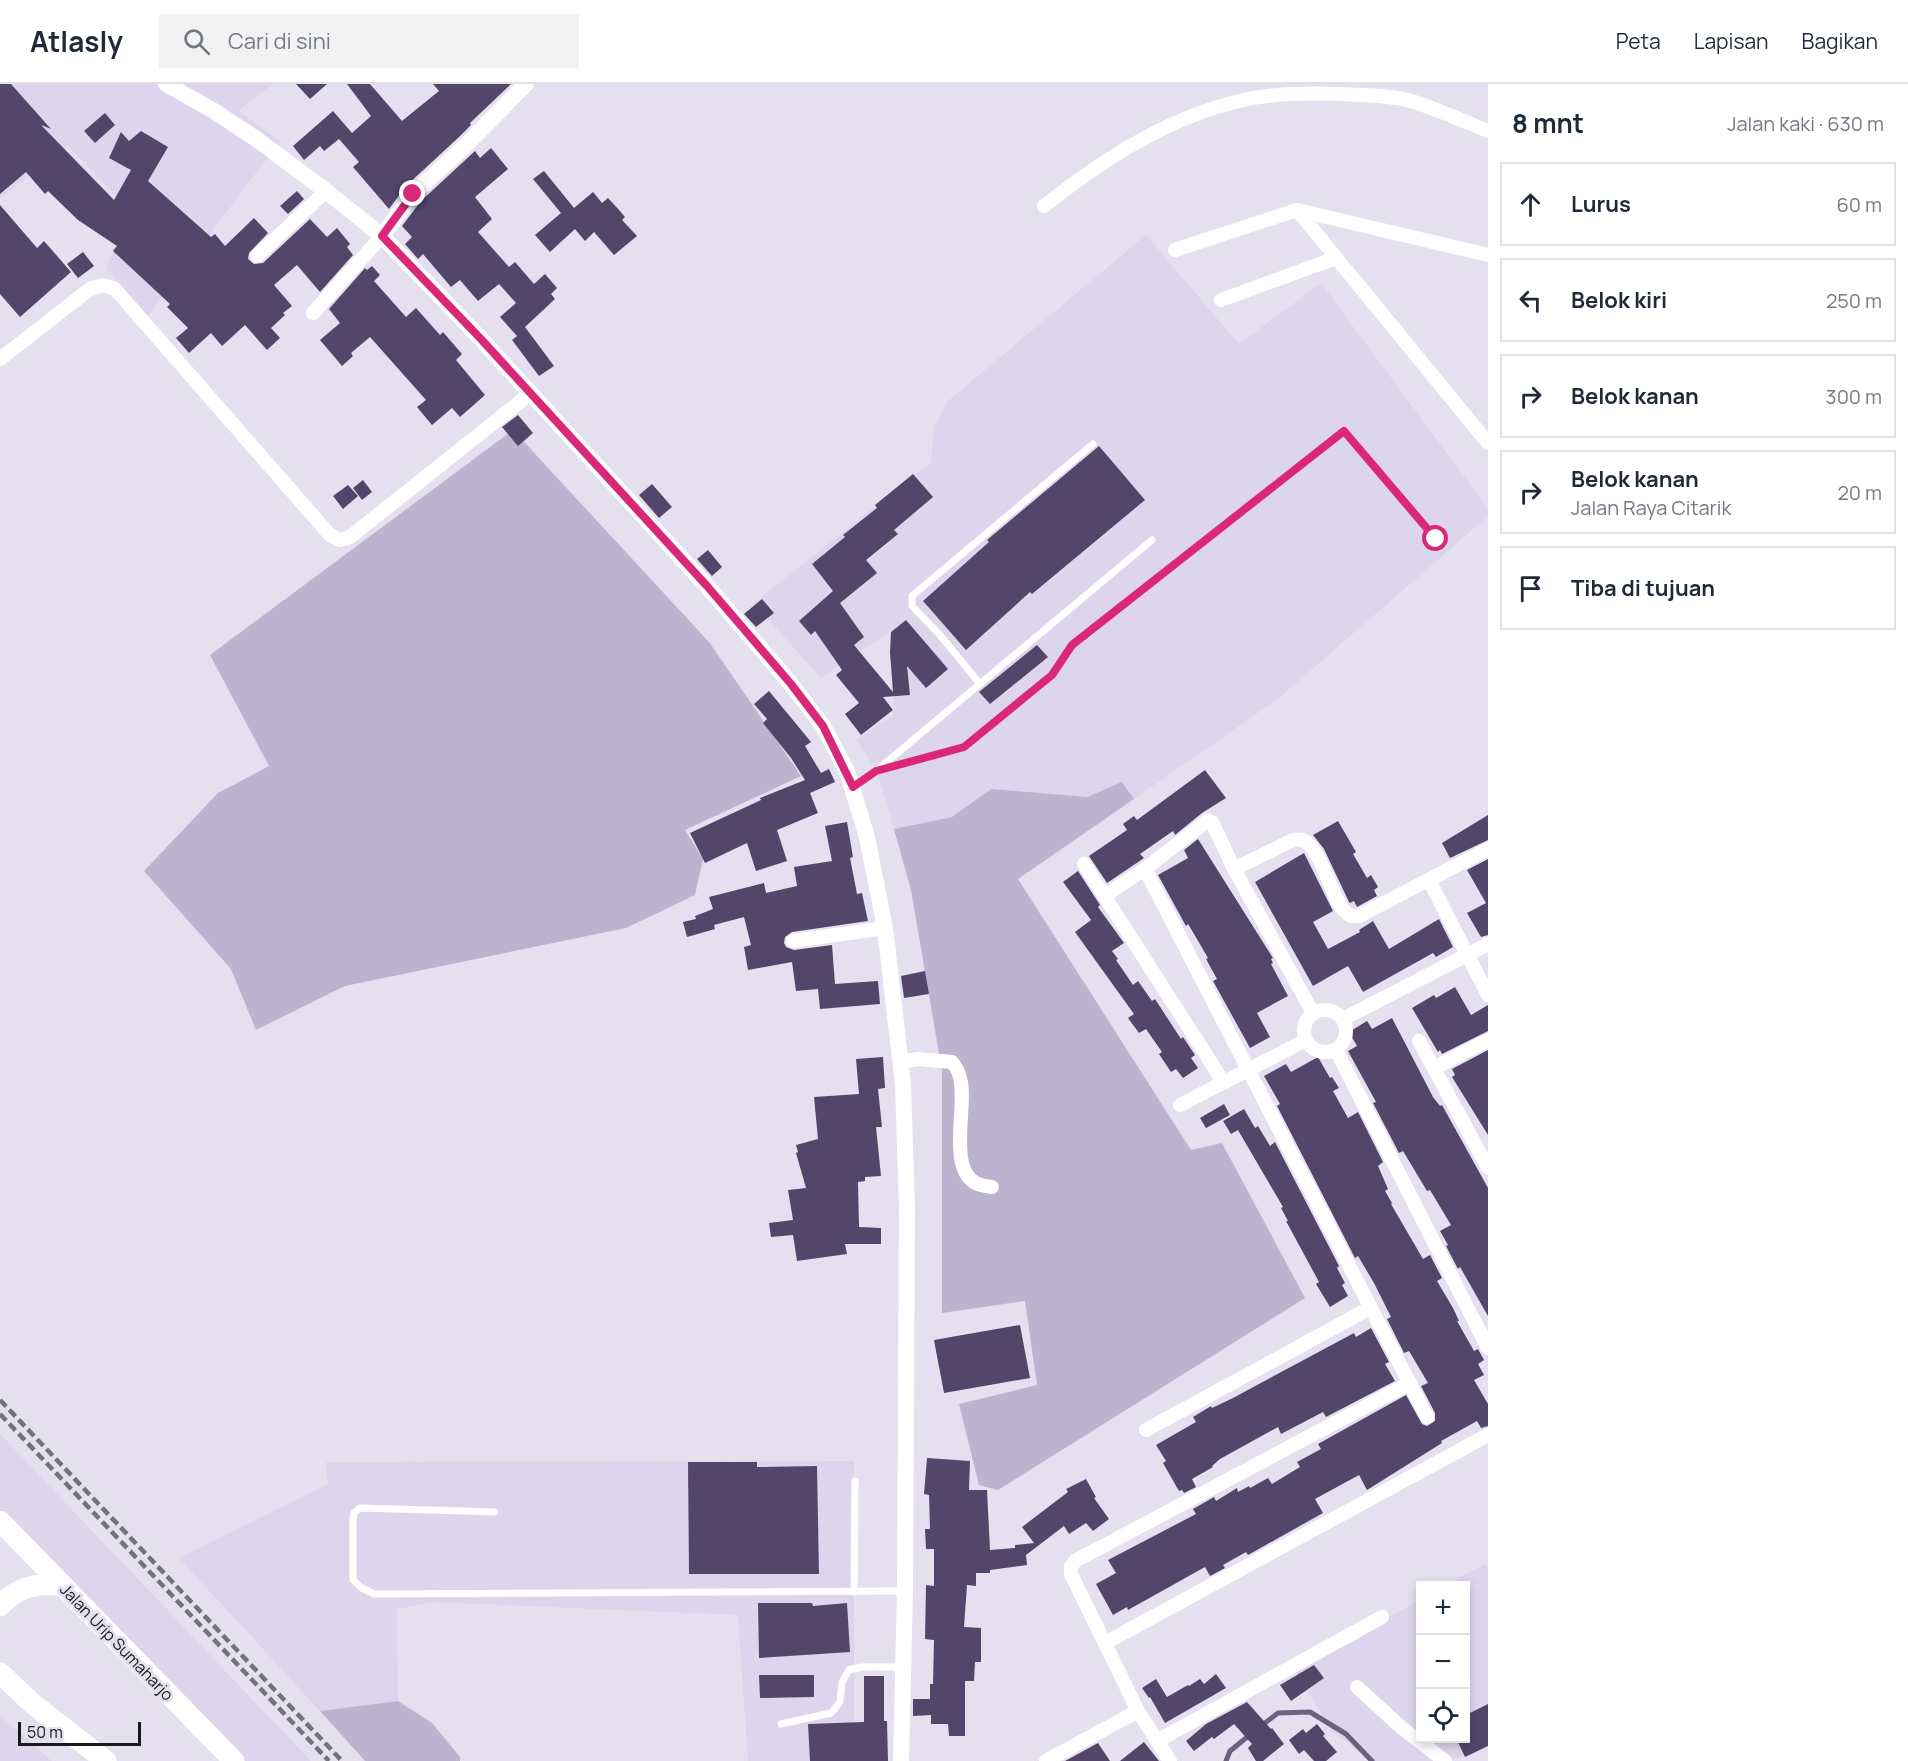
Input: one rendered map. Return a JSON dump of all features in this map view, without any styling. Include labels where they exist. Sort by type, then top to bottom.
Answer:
[{"type":"highway","name":"Jalan Urip Sumaharjo","points":[[0,1521],[234,1761]]},
{"type":"highway","points":[[0,1606],[22,1588],[35,1584],[62,1586]]},
{"type":"highway","points":[[0,1672],[33,1704],[106,1761]]},
{"type":"street","points":[[166,84],[214,111],[326,191],[382,236],[531,393],[700,578],[791,684],[823,726],[853,787],[876,875],[885,928],[901,1062],[907,1208],[905,1591],[901,1761]]},
{"type":"street","points":[[313,313],[382,236],[413,194],[466,145],[522,85]]},
{"type":"street","points":[[1044,206],[1086,173],[1129,145],[1190,116],[1248,99],[1305,93],[1376,96],[1410,101],[1488,131]]},
{"type":"street","points":[[257,256],[326,191]]},
{"type":"street","points":[[1175,250],[1297,210],[1488,255]]},
{"type":"street","points":[[1297,210],[1488,443]]},
{"type":"street","points":[[1221,300],[1336,258]]},
{"type":"street","points":[[0,359],[90,289],[103,285],[114,289],[330,535],[340,540],[350,537],[531,393]]},
{"type":"street","points":[[1104,896],[1208,820],[1215,826],[1234,869],[1313,1013]]},
{"type":"street","points":[[1234,869],[1293,840],[1302,840],[1310,845],[1342,907],[1350,915],[1359,916],[1488,849]]},
{"type":"street","points":[[1084,864],[1224,1083]]},
{"type":"street","points":[[1145,868],[1427,1417]]},
{"type":"street","points":[[1429,880],[1488,995]]},
{"type":"street","points":[[793,941],[885,928]]},
{"type":"street","points":[[1343,1019],[1488,944]]},
{"type":"street","points":[[1324,1010],[1335,1012],[1343,1019],[1347,1030],[1344,1041],[1336,1050],[1324,1052],[1314,1049],[1306,1040],[1305,1025],[1313,1013],[1324,1010]]},
{"type":"street","points":[[1180,1105],[1306,1040]]},
{"type":"street","points":[[1434,1068],[1488,1040]]},
{"type":"street","points":[[1419,1041],[1488,1168]]},
{"type":"street","points":[[1336,1050],[1488,1348]]},
{"type":"street","points":[[901,1062],[918,1059],[952,1062],[961,1080],[960,1149],[963,1168],[978,1184],[992,1186]]},
{"type":"street","points":[[1146,1430],[1370,1308]]},
{"type":"street","points":[[1170,1761],[1138,1711],[1071,1574],[1071,1567],[1075,1561],[1410,1383]]},
{"type":"street","points":[[1105,1643],[1488,1435]]},
{"type":"street","points":[[1157,1741],[1382,1617]]},
{"type":"street","points":[[1357,1688],[1402,1728],[1445,1761]]},
{"type":"street","points":[[1046,1761],[1138,1711]]},
{"type":"lane","points":[[876,771],[964,747],[1052,675],[1072,645],[1344,431],[1436,539]]},
{"type":"lane","points":[[980,684],[940,635],[912,606],[912,596],[1093,444]]},
{"type":"lane","points":[[853,787],[876,771],[1152,540]]},
{"type":"lane","points":[[854,1592],[855,1481]]},
{"type":"lane","points":[[495,1512],[360,1508],[354,1513],[353,1520],[353,1580],[374,1594],[905,1591]]},
{"type":"lane","points":[[781,1724],[831,1713],[840,1702],[842,1682],[849,1670],[862,1667],[903,1666]]},
{"type":"shaded area","points":[[0,84],[273,84],[238,111],[280,141],[148,316],[106,268],[129,210],[67,145],[0,199]]},
{"type":"shaded area","points":[[1146,235],[1239,344],[1321,283],[1488,509],[1488,516],[1279,698],[1134,799],[1122,782],[1087,797],[991,789],[952,817],[894,829],[877,771],[856,740],[893,715],[898,626],[821,678],[754,603],[931,462],[934,427],[948,401]]},
{"type":"shaded area","points":[[513,430],[709,642],[801,776],[685,830],[703,859],[695,895],[626,928],[345,986],[256,1030],[231,969],[144,871],[218,793],[269,766],[210,655]]},
{"type":"shaded area","points":[[1122,782],[1134,799],[1018,879],[1191,1150],[1222,1143],[1305,1298],[998,1490],[979,1485],[959,1404],[1037,1385],[1025,1301],[942,1313],[942,1071],[911,890],[894,829],[952,817],[991,789],[1087,797]]},
{"type":"shaded area","points":[[0,1434],[311,1761],[237,1761],[0,1512]]},
{"type":"shaded area","points":[[854,1461],[854,1761],[748,1761],[738,1615],[434,1602],[397,1609],[398,1701],[320,1711],[179,1558],[328,1484],[326,1462]]},
{"type":"shaded area","points":[[1485,1564],[1488,1568],[1488,1742],[1451,1761],[1371,1761],[1331,1730],[1295,1669],[1416,1602],[1416,1743],[1470,1743],[1470,1581],[1453,1581]]},
{"type":"shaded area","points":[[398,1701],[432,1723],[460,1757],[460,1761],[365,1761],[320,1711]]},
{"type":"shaded area","points":[[0,1716],[52,1761],[0,1761]]},
{"type":"building","points":[[0,84],[11,84],[51,129],[41,125],[114,200],[131,170],[109,158],[121,132],[129,141],[141,131],[168,147],[148,181],[211,237],[215,234],[225,246],[254,218],[268,233],[249,253],[248,259],[254,264],[263,263],[310,219],[327,237],[337,228],[350,244],[347,247],[353,255],[320,292],[297,265],[274,285],[292,306],[271,328],[280,338],[267,350],[245,325],[222,346],[211,333],[189,353],[176,338],[188,328],[167,307],[170,304],[113,251],[117,246],[78,220],[48,191],[45,194],[26,172],[0,194]]},
{"type":"building","points":[[296,84],[327,84],[310,99]]},
{"type":"building","points":[[347,84],[370,84],[402,121],[439,91],[433,84],[511,84],[406,186],[389,209],[353,167],[359,162],[339,139],[324,151],[320,146],[304,160],[293,146],[333,111],[352,133],[371,116]]},
{"type":"building","points":[[105,113],[115,125],[95,143],[84,131]]},
{"type":"building","points":[[491,148],[508,169],[475,197],[492,219],[478,232],[509,267],[515,262],[534,284],[545,274],[557,288],[551,294],[555,299],[525,327],[554,366],[539,376],[512,340],[517,336],[500,317],[516,303],[499,284],[478,301],[460,280],[451,287],[423,254],[418,259],[405,244],[412,237],[402,226],[421,201],[475,151],[480,158]]},
{"type":"building","points":[[544,171],[574,208],[593,192],[602,203],[608,198],[625,217],[622,220],[637,236],[614,255],[594,232],[585,241],[575,229],[550,252],[535,235],[561,213],[533,179]]},
{"type":"building","points":[[297,191],[304,199],[288,214],[280,206]]},
{"type":"building","points":[[0,205],[37,248],[44,241],[71,272],[20,317],[0,294]]},
{"type":"building","points":[[83,252],[94,266],[78,278],[67,264]]},
{"type":"building","points":[[372,266],[380,275],[374,281],[406,317],[416,308],[440,335],[443,332],[462,354],[456,360],[485,395],[460,417],[452,408],[432,425],[417,407],[426,400],[370,337],[351,353],[353,356],[342,366],[320,340],[340,323],[329,309],[365,268],[367,270]]},
{"type":"building","points":[[518,415],[533,433],[518,446],[502,427]]},
{"type":"building","points":[[1099,446],[1145,500],[1032,594],[1030,592],[966,650],[923,601],[989,542],[987,540]]},
{"type":"building","points":[[913,474],[933,497],[894,530],[898,534],[866,560],[877,573],[840,603],[864,637],[854,645],[893,692],[891,632],[906,620],[948,669],[926,688],[907,666],[910,695],[883,697],[893,710],[861,735],[845,714],[859,703],[836,675],[842,670],[815,631],[811,635],[799,621],[833,591],[812,564],[877,508],[875,505]]},
{"type":"building","points":[[363,480],[372,492],[362,500],[353,488]]},
{"type":"building","points":[[652,484],[672,507],[659,518],[639,495]]},
{"type":"building","points":[[348,485],[358,496],[343,509],[333,496]]},
{"type":"building","points":[[708,550],[722,567],[712,576],[697,559]]},
{"type":"building","points":[[762,599],[774,613],[756,627],[744,614]]},
{"type":"building","points":[[1037,645],[1048,657],[990,704],[979,692]]},
{"type":"building","points":[[769,691],[811,742],[805,746],[821,773],[829,769],[835,782],[810,793],[818,813],[777,830],[787,861],[756,871],[747,843],[705,863],[690,833],[761,800],[760,798],[805,780],[763,723],[767,719],[754,704]]},
{"type":"building","points":[[1205,770],[1226,798],[1202,813],[1175,835],[1173,831],[1140,854],[1144,858],[1107,883],[1089,856],[1127,830],[1123,824],[1134,816],[1137,820]]},
{"type":"building","points":[[1488,815],[1488,840],[1450,858],[1442,843]]},
{"type":"building","points":[[1338,821],[1356,852],[1353,854],[1367,878],[1371,875],[1378,887],[1374,890],[1377,896],[1357,907],[1354,901],[1349,902],[1324,849],[1313,835]]},
{"type":"building","points":[[847,822],[853,857],[850,858],[857,894],[862,893],[868,921],[792,932],[785,937],[784,943],[786,947],[794,950],[832,945],[835,984],[878,981],[880,1004],[820,1009],[818,989],[796,991],[792,962],[748,970],[744,947],[751,945],[744,917],[714,925],[715,929],[687,937],[683,922],[696,919],[695,916],[713,909],[709,897],[764,883],[766,893],[797,886],[794,867],[832,861],[825,826]]},
{"type":"building","points":[[1198,839],[1273,958],[1271,964],[1288,996],[1257,1013],[1270,1037],[1250,1048],[1213,981],[1217,979],[1206,959],[1208,958],[1188,924],[1186,926],[1158,875],[1188,858],[1184,850]]},
{"type":"building","points":[[1304,853],[1333,911],[1313,922],[1328,949],[1360,932],[1359,930],[1373,921],[1389,949],[1439,919],[1453,947],[1436,957],[1433,953],[1363,992],[1348,966],[1313,986],[1255,882]]},
{"type":"building","points":[[1488,859],[1488,935],[1481,937],[1467,913],[1486,903],[1467,870]]},
{"type":"building","points":[[1078,871],[1100,905],[1098,907],[1124,943],[1112,951],[1118,959],[1116,960],[1133,985],[1138,981],[1152,1001],[1155,999],[1181,1039],[1183,1037],[1195,1055],[1191,1058],[1198,1068],[1183,1078],[1176,1069],[1171,1072],[1159,1054],[1162,1052],[1146,1029],[1139,1033],[1128,1018],[1134,1014],[1075,932],[1091,920],[1063,882]]},
{"type":"building","points":[[925,971],[929,994],[904,998],[901,976]]},
{"type":"building","points":[[1455,987],[1471,1015],[1488,1005],[1488,1031],[1442,1054],[1440,1050],[1438,1052],[1412,1008],[1434,995],[1436,998]]},
{"type":"building","points":[[1392,1018],[1433,1097],[1440,1106],[1442,1105],[1488,1188],[1488,1316],[1446,1246],[1448,1245],[1440,1231],[1451,1225],[1403,1151],[1399,1153],[1373,1103],[1376,1102],[1348,1051],[1357,1046],[1349,1032],[1367,1021],[1372,1029]]},
{"type":"building","points":[[1488,1050],[1488,1135],[1452,1077],[1455,1075],[1452,1069]]},
{"type":"building","points":[[883,1057],[885,1088],[878,1089],[882,1127],[876,1127],[881,1176],[865,1177],[865,1181],[858,1182],[859,1227],[881,1228],[881,1244],[845,1244],[847,1254],[797,1261],[793,1235],[771,1237],[769,1223],[793,1220],[788,1190],[806,1188],[796,1153],[798,1152],[796,1145],[818,1139],[814,1097],[859,1094],[856,1059]]},
{"type":"building","points":[[1318,1057],[1330,1078],[1332,1077],[1339,1088],[1333,1091],[1348,1118],[1358,1112],[1383,1162],[1378,1166],[1388,1189],[1385,1191],[1391,1204],[1423,1259],[1430,1255],[1442,1278],[1437,1281],[1453,1308],[1459,1321],[1457,1321],[1474,1351],[1478,1349],[1484,1360],[1478,1364],[1484,1375],[1474,1380],[1488,1404],[1488,1426],[1481,1428],[1477,1421],[1441,1441],[1442,1443],[1367,1490],[1359,1475],[1315,1499],[1323,1513],[1248,1555],[1246,1552],[1223,1565],[1225,1568],[1210,1576],[1205,1567],[1128,1610],[1127,1607],[1113,1615],[1096,1584],[1116,1573],[1108,1560],[1196,1514],[1193,1509],[1214,1497],[1216,1501],[1237,1488],[1238,1492],[1268,1478],[1272,1484],[1300,1467],[1297,1462],[1321,1449],[1318,1444],[1406,1395],[1422,1424],[1427,1426],[1435,1421],[1435,1413],[1421,1386],[1428,1383],[1409,1351],[1404,1353],[1387,1319],[1391,1317],[1374,1283],[1358,1256],[1355,1258],[1264,1076],[1286,1064],[1291,1072]]},
{"type":"building","points":[[1224,1104],[1230,1115],[1206,1128],[1200,1118]]},
{"type":"building","points":[[1244,1109],[1255,1128],[1258,1126],[1270,1146],[1275,1142],[1339,1266],[1337,1268],[1345,1283],[1342,1285],[1348,1296],[1330,1307],[1316,1284],[1319,1282],[1286,1221],[1288,1221],[1281,1208],[1283,1207],[1238,1130],[1231,1134],[1223,1121]]},
{"type":"building","points":[[1020,1325],[1030,1378],[944,1393],[934,1340]]},
{"type":"building","points":[[1371,1328],[1389,1362],[1385,1364],[1395,1381],[1326,1417],[1323,1412],[1281,1434],[1278,1427],[1220,1459],[1213,1467],[1192,1479],[1196,1487],[1184,1493],[1182,1490],[1179,1491],[1156,1445],[1196,1422],[1193,1417],[1211,1406],[1212,1408],[1233,1398],[1354,1333],[1356,1337]]},
{"type":"building","points":[[927,1458],[970,1461],[969,1490],[987,1490],[990,1550],[1015,1548],[1015,1545],[1034,1543],[1022,1527],[1068,1492],[1066,1489],[1086,1479],[1096,1497],[1094,1498],[1109,1519],[1093,1531],[1086,1523],[1069,1534],[1064,1526],[1026,1555],[1027,1565],[990,1570],[990,1573],[976,1573],[976,1586],[967,1585],[964,1627],[981,1628],[981,1662],[975,1662],[974,1681],[965,1681],[965,1736],[949,1736],[948,1724],[931,1724],[931,1715],[913,1716],[913,1699],[930,1699],[930,1684],[933,1684],[934,1640],[925,1639],[926,1585],[934,1586],[934,1549],[926,1549],[925,1529],[930,1529],[929,1495],[924,1494]]},
{"type":"building","points":[[688,1462],[757,1462],[757,1467],[817,1466],[819,1574],[689,1574]]},
{"type":"building","points":[[758,1603],[812,1603],[813,1606],[847,1603],[850,1652],[759,1658]]},
{"type":"building","points":[[1314,1665],[1324,1678],[1291,1701],[1280,1685]]},
{"type":"building","points":[[1216,1674],[1226,1688],[1165,1723],[1142,1688],[1156,1679],[1167,1697],[1200,1679],[1204,1684]]},
{"type":"building","points":[[759,1675],[814,1675],[814,1697],[760,1698]]},
{"type":"building","points":[[864,1676],[884,1676],[884,1721],[887,1721],[888,1761],[810,1761],[808,1724],[864,1722]]},
{"type":"building","points":[[1247,1702],[1284,1744],[1263,1761],[1256,1761],[1248,1748],[1252,1744],[1234,1724],[1194,1751],[1186,1741],[1206,1724]]},
{"type":"building","points":[[1488,1704],[1488,1746],[1465,1757],[1458,1743],[1470,1743],[1470,1713]]},
{"type":"building","points":[[1317,1724],[1325,1734],[1323,1736],[1337,1752],[1326,1761],[1314,1761],[1304,1750],[1299,1754],[1289,1740],[1303,1729],[1306,1733]]},
{"type":"building","points":[[1144,1742],[1159,1761],[1120,1761]]},
{"type":"building","points":[[1098,1743],[1110,1761],[1065,1761]]},
{"type":"waterway","points":[[1261,1726],[1278,1713],[1310,1712],[1346,1734],[1372,1761]]},
{"type":"waterway","points":[[1226,1761],[1230,1751],[1251,1734]]},
{"type":"railway","points":[[0,1400],[342,1761]]},
{"type":"railway","points":[[0,1414],[329,1761]]},
{"type":"route","points":[[413,194],[382,236],[591,457],[791,684],[823,726],[853,787],[876,771],[964,747],[1052,675],[1072,645],[1344,431],[1436,539]]}]
